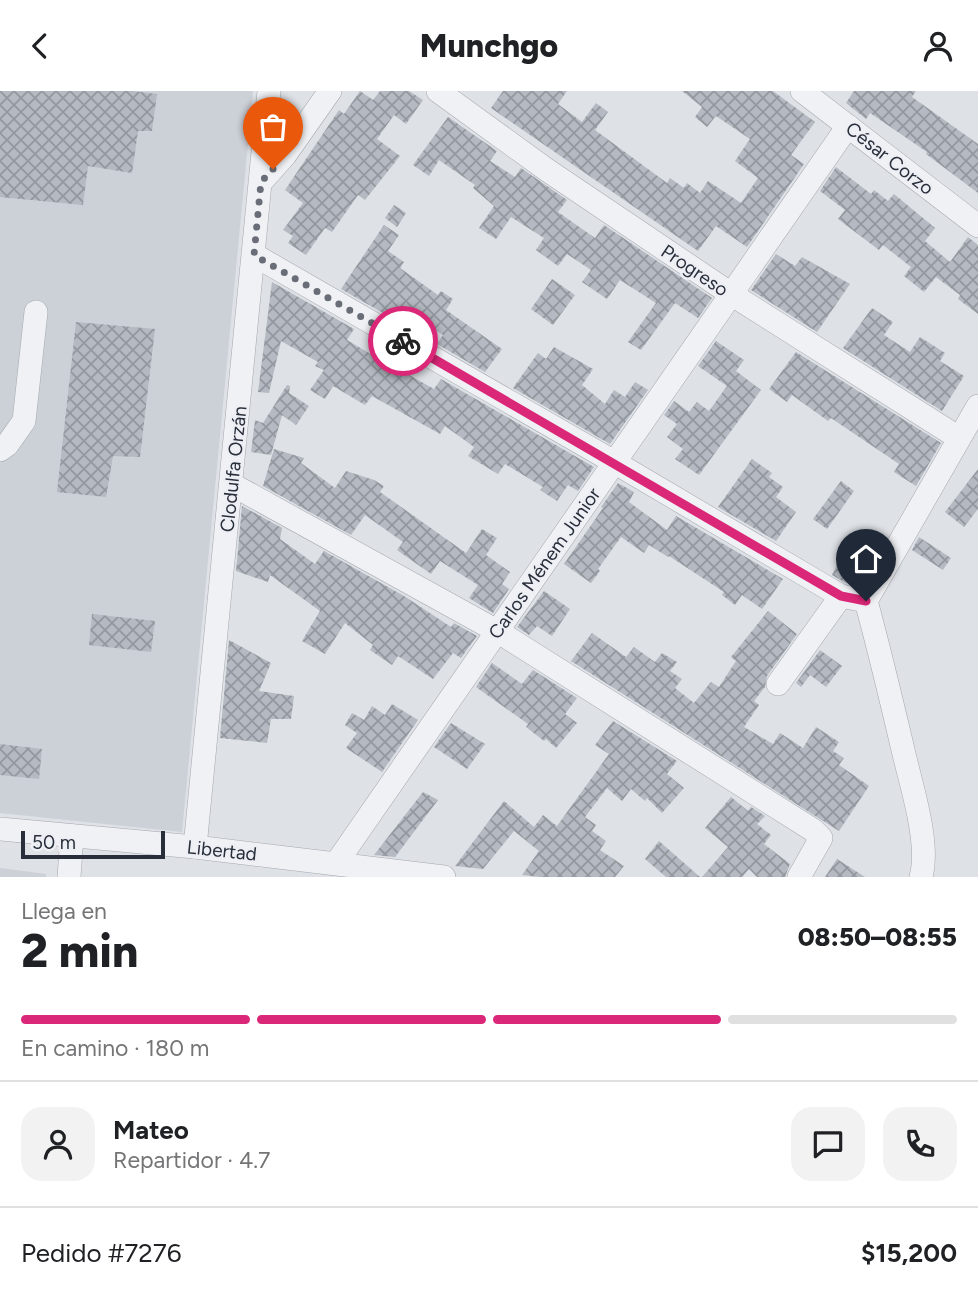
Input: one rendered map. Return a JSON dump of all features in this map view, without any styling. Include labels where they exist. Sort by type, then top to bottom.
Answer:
[{"type":"street","name":"Clodulfa Orzán","points":[[195,847],[269,91]]},
{"type":"street","points":[[261,182],[285,155],[330,91]]},
{"type":"street","name":"Progreso","points":[[438,91],[547,170],[731,295],[959,438]]},
{"type":"street","name":"César Corzo","points":[[802,91],[978,226]]},
{"type":"street","name":"Carlos Ménem Junior","points":[[337,862],[848,126]]},
{"type":"street","points":[[254,255],[841,596],[866,601]]},
{"type":"street","points":[[0,450],[7,445],[24,421],[36,312]]},
{"type":"street","points":[[921,877],[924,866],[919,817],[866,601],[978,406]]},
{"type":"street","points":[[231,484],[497,631],[813,830],[821,838],[799,877]]},
{"type":"street","points":[[778,684],[841,596]]},
{"type":"street","name":"Libertad","points":[[0,829],[337,862],[444,877]]},
{"type":"street","points":[[69,877],[72,836]]},
{"type":"shaded area","points":[[0,91],[253,91],[182,832],[0,813]]},
{"type":"shaded area","points":[[0,868],[46,874],[46,877],[0,877]]},
{"type":"building","points":[[0,91],[132,91],[157,94],[152,131],[138,131],[132,173],[88,166],[83,205],[0,197]]},
{"type":"building","points":[[360,91],[373,100],[380,91],[409,91],[423,100],[406,124],[394,115],[377,139],[400,156],[365,200],[358,195],[332,232],[325,228],[306,255],[288,243],[293,236],[283,230],[303,203],[285,190],[339,110],[344,114]]},
{"type":"building","points":[[503,91],[567,91],[558,104],[582,122],[596,103],[608,112],[595,130],[667,183],[670,178],[684,188],[687,183],[700,193],[708,181],[741,203],[758,178],[735,161],[750,139],[716,116],[707,127],[695,117],[702,107],[682,91],[773,91],[815,122],[791,155],[804,164],[747,247],[716,226],[698,251],[491,108]]},
{"type":"building","points":[[854,91],[916,91],[912,97],[978,144],[978,193],[926,154],[927,152],[870,113],[866,119],[846,103]]},
{"type":"building","points":[[448,117],[497,151],[490,161],[515,177],[521,168],[567,200],[558,212],[595,238],[604,225],[712,298],[698,318],[675,303],[641,350],[628,342],[656,303],[620,280],[607,299],[582,282],[591,270],[567,254],[558,266],[536,250],[544,238],[511,217],[496,239],[479,228],[494,206],[473,188],[475,185],[439,160],[429,176],[413,165]]},
{"type":"building","points":[[836,167],[871,194],[874,190],[888,201],[894,194],[935,228],[925,241],[950,262],[968,237],[978,245],[978,314],[958,299],[960,295],[936,277],[924,292],[904,276],[911,267],[883,245],[879,250],[838,219],[845,210],[820,191]]},
{"type":"building","points":[[394,205],[406,213],[397,227],[385,218]]},
{"type":"building","points":[[384,225],[399,235],[388,251],[404,262],[400,268],[438,295],[441,291],[453,299],[446,310],[502,349],[485,372],[437,344],[443,335],[418,319],[411,329],[341,289]]},
{"type":"building","points":[[776,254],[795,266],[802,257],[850,284],[817,332],[751,290]]},
{"type":"building","points":[[552,279],[575,295],[553,325],[531,309]]},
{"type":"building","points":[[272,282],[354,329],[347,340],[374,356],[381,344],[411,362],[404,372],[434,389],[441,379],[594,467],[578,491],[568,485],[557,501],[540,490],[543,487],[505,464],[498,474],[468,456],[474,447],[445,426],[440,434],[372,396],[365,405],[333,386],[325,399],[310,390],[324,370],[315,366],[318,362],[281,341],[269,393],[258,392]]},
{"type":"building","points":[[872,308],[893,322],[884,335],[910,352],[920,337],[945,353],[940,361],[964,376],[942,411],[843,348]]},
{"type":"building","points":[[76,322],[155,329],[140,457],[113,456],[106,497],[57,492]]},
{"type":"building","points":[[716,341],[744,360],[736,371],[761,390],[699,475],[675,459],[683,449],[667,437],[677,424],[664,415],[674,401],[689,412],[697,402],[709,411],[727,386],[698,366]]},
{"type":"building","points":[[554,347],[593,369],[582,385],[605,404],[614,390],[625,397],[635,382],[648,390],[610,444],[513,388],[538,353],[546,359]]},
{"type":"building","points":[[796,352],[941,443],[916,486],[894,472],[899,464],[831,418],[828,421],[792,395],[787,402],[769,389]]},
{"type":"building","points":[[287,385],[290,386],[289,393],[309,406],[296,425],[282,415],[271,455],[251,452],[255,420],[263,423]]},
{"type":"building","points":[[274,449],[304,458],[301,463],[335,488],[346,471],[374,480],[384,486],[380,492],[466,553],[482,529],[497,538],[486,555],[510,572],[502,584],[509,589],[493,613],[469,598],[478,585],[440,561],[431,574],[397,550],[403,542],[365,515],[351,535],[263,486]]},
{"type":"building","points":[[752,459],[772,473],[769,477],[783,487],[776,497],[796,512],[776,541],[718,507]]},
{"type":"building","points":[[978,469],[978,509],[964,527],[945,512]]},
{"type":"building","points":[[841,481],[854,491],[827,529],[813,519]]},
{"type":"building","points":[[618,483],[634,492],[629,502],[667,530],[676,516],[783,579],[762,609],[742,595],[735,605],[722,595],[724,592],[669,556],[649,545],[644,553],[621,537],[591,583],[564,564]]},
{"type":"building","points":[[242,506],[282,528],[280,539],[315,564],[324,551],[404,596],[451,627],[454,623],[477,636],[461,658],[453,653],[433,679],[398,656],[392,665],[370,650],[373,645],[345,623],[325,654],[302,641],[320,611],[270,575],[268,582],[236,571]]},
{"type":"building","points":[[919,537],[951,558],[943,570],[912,550]]},
{"type":"building","points":[[850,538],[879,551],[859,585],[846,583],[832,575]]},
{"type":"building","points":[[544,591],[570,609],[552,636],[537,626],[529,635],[517,627]]},
{"type":"building","points":[[768,611],[797,634],[767,676],[765,687],[754,701],[759,705],[744,727],[773,744],[780,733],[803,748],[816,727],[839,742],[833,751],[844,758],[839,765],[869,786],[839,831],[571,661],[592,633],[626,657],[634,647],[655,662],[662,653],[677,662],[670,671],[682,679],[675,688],[694,703],[711,682],[719,687],[736,661],[731,657]]},
{"type":"building","points":[[92,614],[155,621],[151,652],[89,645]]},
{"type":"building","points":[[229,640],[271,663],[259,691],[294,696],[291,719],[271,719],[267,743],[220,738]]},
{"type":"building","points":[[820,650],[842,666],[826,687],[810,675],[801,687],[796,683]]},
{"type":"building","points":[[492,663],[522,684],[533,670],[577,698],[565,714],[577,723],[556,748],[526,727],[528,724],[476,687]]},
{"type":"building","points":[[392,704],[418,720],[382,772],[346,748],[357,733],[345,725],[352,713],[364,720],[372,706],[385,715]]},
{"type":"building","points":[[613,721],[677,761],[667,774],[684,788],[662,813],[647,798],[645,801],[631,789],[622,801],[607,788],[585,817],[596,825],[592,831],[606,841],[600,850],[624,866],[615,877],[522,875],[539,851],[514,831],[483,869],[455,866],[504,801],[534,827],[543,815],[557,826],[609,754],[595,745]]},
{"type":"building","points":[[451,723],[485,744],[467,769],[434,747]]},
{"type":"building","points":[[0,744],[42,749],[39,779],[0,775]]},
{"type":"building","points":[[423,792],[438,800],[395,857],[374,855]]},
{"type":"building","points":[[731,797],[748,811],[751,807],[765,816],[757,824],[771,835],[764,844],[790,864],[785,877],[757,877],[749,869],[742,877],[702,877],[728,847],[705,828]]},
{"type":"building","points":[[659,841],[700,877],[666,877],[645,859]]},
{"type":"building","points":[[837,859],[865,877],[825,877]]},
{"type":"way so far","points":[[273,169],[261,182],[254,255],[403,341]]},
{"type":"route","points":[[403,341],[841,596],[866,601]]}]
